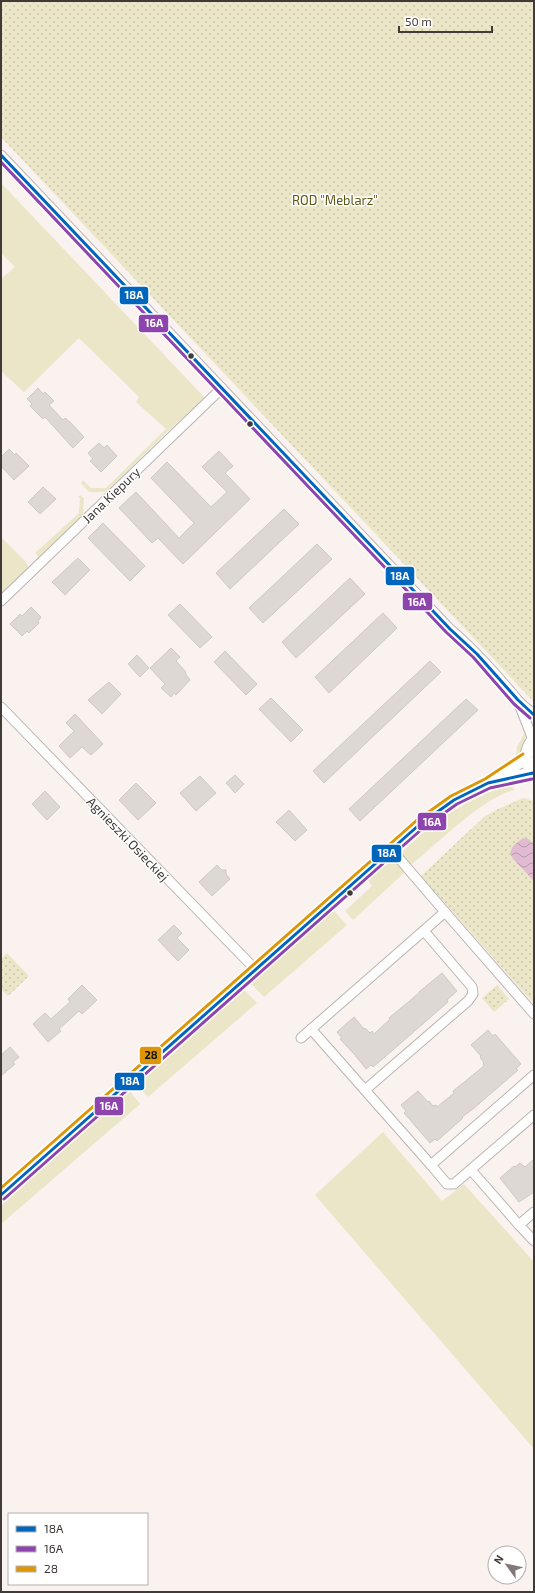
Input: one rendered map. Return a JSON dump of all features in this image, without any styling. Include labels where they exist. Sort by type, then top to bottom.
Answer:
[{"type":"street","points":[[1,155],[450,629],[498,676],[517,700],[534,715]]},
{"type":"street","name":"Jana Kiepury","points":[[1,601],[222,388]]},
{"type":"street","points":[[488,783],[533,774],[528,766],[526,758],[533,739],[517,700]]},
{"type":"street","name":"Agnieszki Osieckiej","points":[[1,708],[255,970]]},
{"type":"street","points":[[1,1195],[419,825],[454,800],[488,783],[526,758]]},
{"type":"street","points":[[391,849],[534,1014]]},
{"type":"street","points":[[301,1038],[445,912]]},
{"type":"street","points":[[365,1090],[468,1001],[473,994],[472,987],[424,931]]},
{"type":"street","points":[[311,1029],[445,1181],[450,1184],[454,1184],[534,1115]]},
{"type":"street","points":[[431,1165],[534,1075]]},
{"type":"street","points":[[471,1170],[534,1241]]},
{"type":"street","points":[[519,1225],[534,1212]]},
{"type":"green space","name":"ROD \"Meblarz\"","points":[[1,1],[534,1],[534,702],[1,137]]},
{"type":"green space","points":[[1,183],[205,398],[168,431],[106,492],[89,492],[81,483],[83,480],[91,488],[106,488],[166,429],[136,402],[139,397],[79,338],[24,392],[1,371],[1,279],[15,267],[1,253]]},
{"type":"green space","points":[[80,495],[84,498],[83,515],[39,557],[35,553],[79,513],[80,498],[78,497]]},
{"type":"green space","points":[[1,537],[27,563],[28,568],[1,594]]},
{"type":"green space","points":[[525,732],[524,746],[519,756],[516,758],[517,747]]},
{"type":"green space","points":[[509,784],[515,790],[489,801],[475,811],[411,865],[402,856],[402,852],[439,820],[478,797]]},
{"type":"green space","points":[[523,798],[534,801],[534,1004],[421,876],[485,816]]},
{"type":"green space","points":[[390,860],[395,861],[405,872],[353,920],[345,911],[372,886],[368,880]]},
{"type":"green space","points":[[333,910],[347,925],[264,997],[251,984]]},
{"type":"green space","points":[[7,953],[29,976],[8,996],[1,989],[1,959]]},
{"type":"green space","points":[[497,985],[509,999],[494,1012],[482,998]]},
{"type":"green space","points":[[244,990],[257,1003],[148,1097],[136,1084]]},
{"type":"green space","points":[[129,1090],[140,1104],[1,1224],[1,1206]]},
{"type":"green space","points":[[383,1132],[442,1201],[464,1184],[534,1262],[534,1449],[315,1195]]},
{"type":"water","points":[[523,838],[528,839],[534,844],[534,881],[513,859],[510,853],[513,846]]},
{"type":"building","points":[[38,388],[43,394],[45,392],[54,401],[49,405],[63,420],[65,418],[70,422],[84,437],[73,448],[45,417],[43,419],[30,406],[32,404],[27,399]]},
{"type":"building","points":[[99,443],[104,448],[107,445],[117,456],[101,472],[90,461],[93,459],[88,453]]},
{"type":"building","points":[[9,449],[15,455],[16,453],[29,466],[14,480],[1,466],[1,457]]},
{"type":"building","points":[[219,451],[233,466],[225,473],[250,499],[183,564],[158,538],[152,543],[119,508],[136,492],[179,538],[194,523],[151,478],[167,462],[211,507],[227,492],[202,467]]},
{"type":"building","points":[[43,487],[56,499],[40,514],[28,502]]},
{"type":"building","points":[[284,509],[299,524],[230,589],[216,573]]},
{"type":"building","points":[[103,523],[145,566],[130,581],[88,538]]},
{"type":"building","points":[[317,544],[332,559],[263,623],[249,608]]},
{"type":"building","points":[[78,558],[90,570],[65,595],[52,582]]},
{"type":"building","points":[[350,578],[365,594],[296,658],[282,642]]},
{"type":"building","points":[[180,604],[212,637],[200,648],[168,615]]},
{"type":"building","points":[[31,607],[41,617],[38,621],[39,623],[29,633],[27,631],[22,636],[10,624],[20,614],[22,616]]},
{"type":"building","points":[[383,613],[397,628],[329,693],[315,677]]},
{"type":"building","points":[[171,648],[180,657],[176,661],[186,672],[185,673],[190,680],[176,695],[174,693],[171,697],[161,688],[165,684],[150,668]]},
{"type":"building","points":[[225,651],[257,684],[246,695],[214,662]]},
{"type":"building","points":[[137,655],[149,668],[140,677],[128,664]]},
{"type":"building","points":[[430,661],[441,672],[324,783],[313,771]]},
{"type":"building","points":[[109,682],[121,694],[102,714],[88,700]]},
{"type":"building","points":[[271,698],[303,730],[291,742],[259,709]]},
{"type":"building","points":[[466,699],[478,710],[360,821],[349,809]]},
{"type":"building","points":[[75,714],[103,744],[91,755],[82,747],[70,758],[59,746],[74,731],[66,723]]},
{"type":"building","points":[[235,775],[244,784],[235,793],[226,783]]},
{"type":"building","points":[[200,776],[216,793],[196,811],[180,793]]},
{"type":"building","points":[[136,783],[156,803],[138,820],[119,800]]},
{"type":"building","points":[[45,791],[60,807],[47,820],[32,804]]},
{"type":"building","points":[[289,810],[307,830],[295,841],[276,822]]},
{"type":"building","points":[[217,865],[222,870],[226,870],[226,874],[230,879],[212,896],[199,882]]},
{"type":"building","points":[[174,925],[182,933],[177,938],[189,950],[178,961],[158,940]]},
{"type":"building","points":[[442,973],[457,991],[447,1000],[448,1002],[386,1056],[373,1067],[371,1065],[366,1069],[340,1039],[342,1038],[337,1032],[354,1017],[364,1029],[365,1028],[370,1033],[372,1031],[374,1034],[390,1019],[389,1018]]},
{"type":"building","points":[[82,985],[97,1000],[82,1014],[79,1011],[59,1029],[61,1031],[48,1042],[33,1024],[45,1013],[51,1019],[70,1002],[68,999]]},
{"type":"building","points":[[488,1030],[493,1036],[495,1034],[521,1064],[516,1069],[518,1070],[462,1117],[463,1118],[437,1141],[435,1139],[430,1143],[404,1113],[406,1111],[401,1105],[418,1091],[428,1102],[429,1101],[433,1106],[436,1105],[437,1107],[454,1093],[453,1091],[484,1066],[484,1063],[480,1057],[481,1056],[471,1045]]},
{"type":"building","points":[[10,1047],[19,1057],[13,1062],[15,1064],[1,1076],[1,1055]]},
{"type":"building","points":[[534,1159],[534,1192],[519,1202],[500,1178],[514,1166],[515,1167],[520,1163],[525,1167]]},
{"type":"transit line","name":"18A","points":[[1,155],[450,629],[477,654],[518,700],[534,715]]},
{"type":"transit line","name":"16A","points":[[1,162],[446,632],[473,657],[514,704],[530,718]]},
{"type":"transit line","name":"28","points":[[1,1188],[416,821],[451,796],[485,779],[523,754]]},
{"type":"transit line","name":"18A","points":[[1,1195],[419,825],[454,800],[488,783],[534,774]]},
{"type":"transit line","name":"16A","points":[[4,1199],[422,829],[457,804],[490,788],[532,779]]}]
